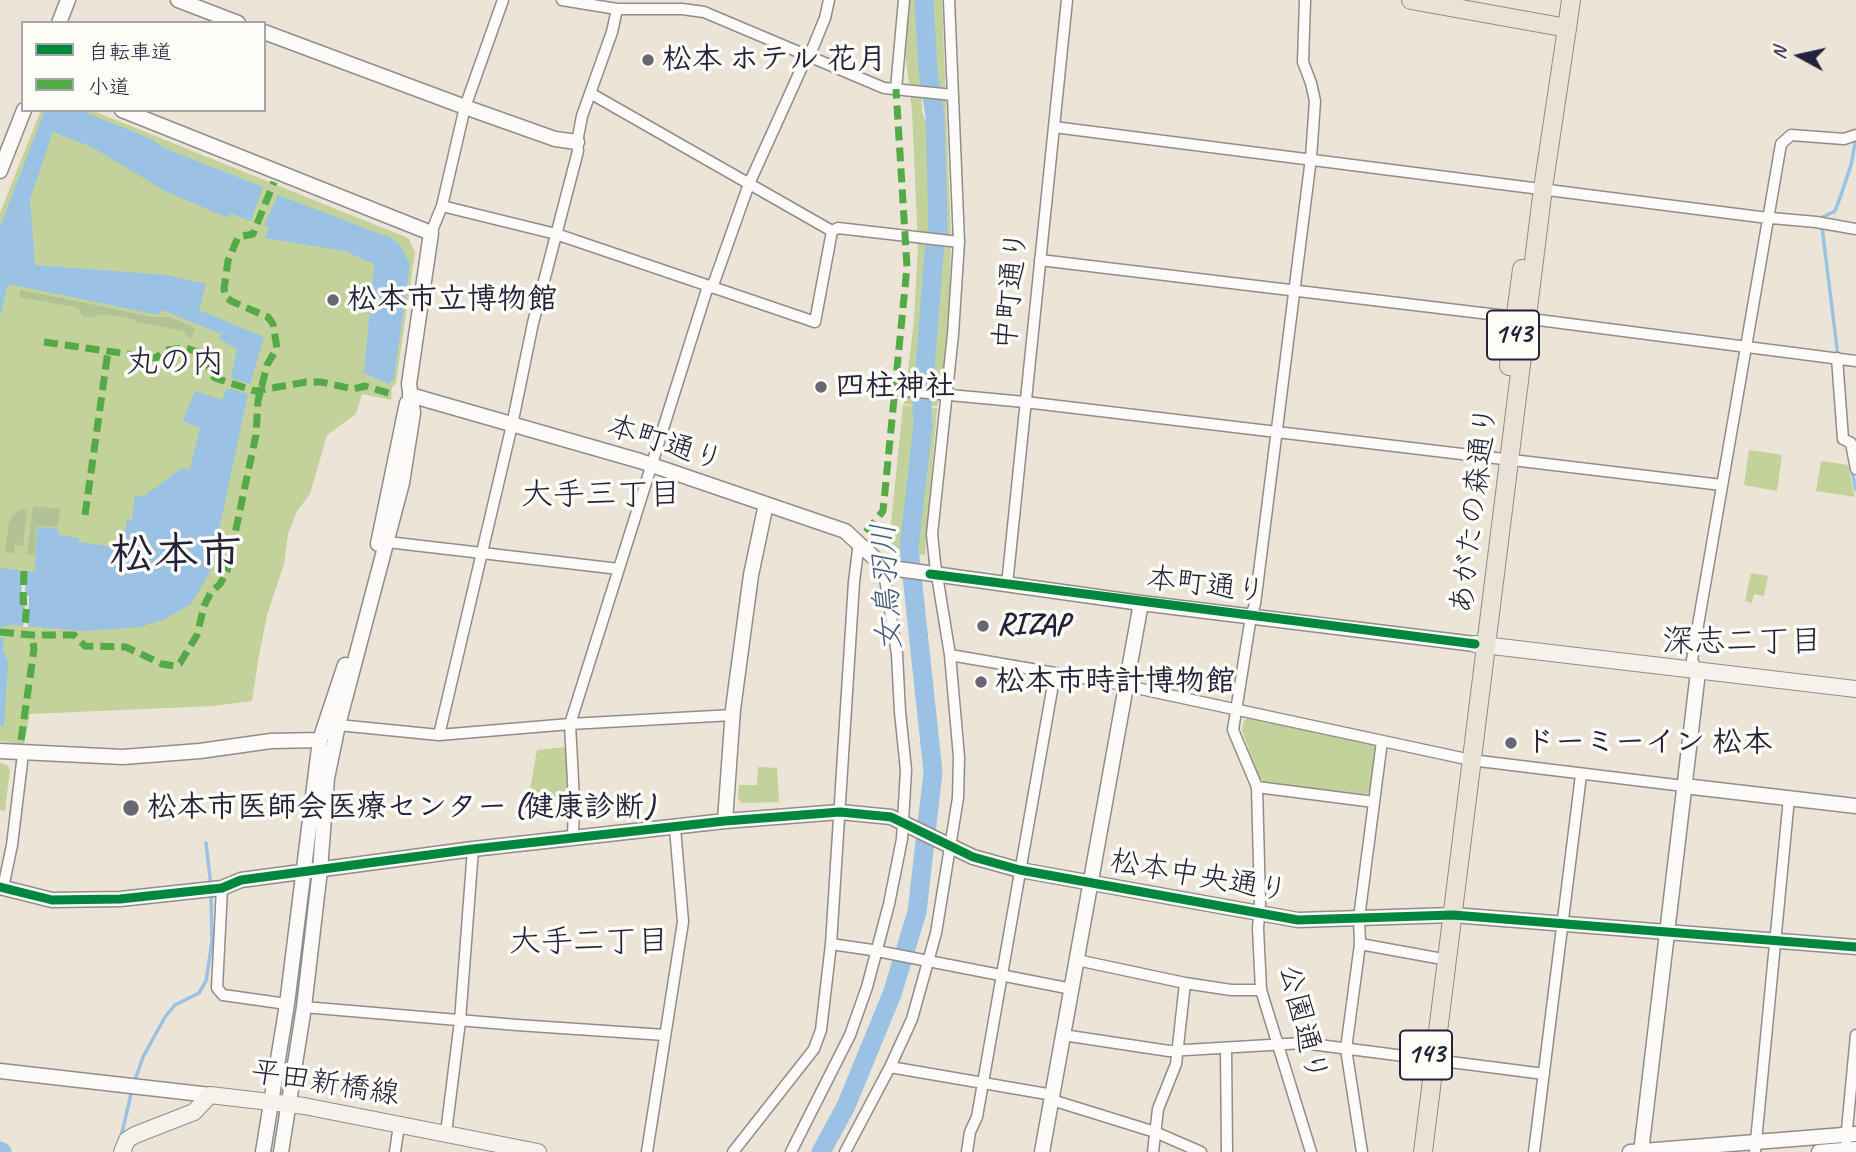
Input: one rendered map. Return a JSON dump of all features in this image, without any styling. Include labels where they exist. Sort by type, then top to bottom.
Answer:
[{"type":"main road","points":[[1411,0],[1561,27]]},
{"type":"main road","name":"あがたの森通り","points":[[1559,0],[1561,27]]},
{"type":"main road","name":"あがたの森通り","points":[[1414,1152],[1430,1060],[1538,187],[1561,27],[1571,0]]},
{"type":"main road","points":[[1481,645],[1856,690]]},
{"type":"main road","name":"あがたの森通り","points":[[1423,1152],[1437,958],[1447,915]]},
{"type":"main road","name":"平田新橋線","points":[[122,1152],[127,1140],[194,1112],[210,1095],[289,1104],[538,1152]]},
{"type":"street","points":[[60,21],[68,0]]},
{"type":"street","points":[[177,0],[233,21]]},
{"type":"street","points":[[281,1152],[304,1007],[320,870],[327,778],[383,541],[402,422],[410,395],[409,384],[432,233],[442,206],[465,107],[503,0]]},
{"type":"street","points":[[562,0],[617,9],[682,9],[704,12],[884,88],[949,94]]},
{"type":"street","points":[[573,838],[570,724],[710,287],[749,184],[825,18],[829,0]]},
{"type":"street","points":[[902,89],[904,0]]},
{"type":"street","points":[[845,1152],[890,1068],[912,1019],[958,798],[959,757],[950,655],[934,575],[932,534],[941,394],[956,241],[949,94],[949,0]]},
{"type":"street","name":"中町通り","points":[[1007,585],[1067,0]]},
{"type":"street","name":"公園通り","points":[[1305,0],[1303,62],[1315,101],[1311,158],[1255,604],[1233,730],[1257,787],[1261,990],[1311,1152]]},
{"type":"street","points":[[439,735],[512,425],[533,323],[578,151],[577,142],[617,9]]},
{"type":"street","points":[[266,33],[555,139],[577,142]]},
{"type":"street","points":[[590,93],[832,231]]},
{"type":"street","points":[[0,170],[23,112]]},
{"type":"street","points":[[127,112],[432,233]]},
{"type":"street","points":[[1054,127],[1856,229]]},
{"type":"street","points":[[1641,1152],[1698,672],[1692,660],[1781,144],[1791,135],[1844,139],[1854,136]]},
{"type":"street","points":[[442,206],[556,234],[815,322],[832,231]]},
{"type":"street","points":[[832,231],[838,228],[956,241]]},
{"type":"street","points":[[1040,260],[1856,361]]},
{"type":"street","points":[[1839,359],[1843,439],[1851,442],[1856,469]]},
{"type":"street","points":[[900,390],[1025,402],[1722,485]]},
{"type":"street","name":"本町通り","points":[[410,395],[653,467],[845,531],[888,567],[1141,603],[1481,645]]},
{"type":"street","points":[[725,821],[733,715],[751,575],[766,503]]},
{"type":"street","points":[[383,541],[480,555],[486,552],[514,558],[619,569]]},
{"type":"street","points":[[263,1152],[287,1004],[320,740],[383,541]]},
{"type":"street","points":[[733,1152],[814,1049],[821,1030],[831,944],[854,582],[859,542]]},
{"type":"street","points":[[791,1152],[850,1035],[880,951],[906,823],[906,770],[888,567]]},
{"type":"street","points":[[1042,1152],[1141,603]]},
{"type":"street","points":[[950,655],[1126,686],[1466,759],[1581,775],[1856,806]]},
{"type":"street","points":[[967,1152],[970,1132],[977,1117],[1055,674]]},
{"type":"street","points":[[338,725],[439,735],[733,715]]},
{"type":"street","points":[[0,751],[77,756],[159,755],[271,741],[320,740]]},
{"type":"street","points":[[1362,1152],[1346,1049],[1360,944],[1359,918],[1382,741]]},
{"type":"street","points":[[2,887],[12,845],[23,754]]},
{"type":"street","points":[[1534,1152],[1581,775]]},
{"type":"street","points":[[1257,787],[1374,802]]},
{"type":"street","points":[[1755,1147],[1789,799]]},
{"type":"street","name":"松本中央通り","points":[[2,887],[52,900],[120,899],[215,889],[241,880],[473,849],[725,821],[840,812],[891,817],[973,857],[1020,870],[1259,915],[1298,920],[1447,915],[1856,947]]},
{"type":"street","points":[[647,1152],[683,922],[675,828]]},
{"type":"street","points":[[446,1133],[460,1021],[473,849]]},
{"type":"street","points":[[215,889],[217,989],[223,995],[287,1004]]},
{"type":"street","points":[[831,944],[880,951],[1072,989]]},
{"type":"street","points":[[1360,944],[1437,958]]},
{"type":"street","points":[[1077,960],[1185,983],[1231,990],[1261,990]]},
{"type":"street","points":[[1153,1152],[1158,1109],[1176,1064],[1185,983]]},
{"type":"street","points":[[304,1007],[665,1035]]},
{"type":"street","points":[[1063,1035],[1177,1051],[1303,1043],[1544,1074]]},
{"type":"street","points":[[1819,1152],[1851,1150],[1856,1035]]},
{"type":"street","points":[[1226,1048],[1227,1152]]},
{"type":"street","points":[[890,1068],[1052,1098],[1155,1132],[1200,1152]]},
{"type":"street","points":[[0,1072],[210,1095]]},
{"type":"street","points":[[395,1152],[399,1125]]},
{"type":"street","points":[[1630,1152],[1755,1147],[1851,1135]]},
{"type":"green space","points":[[907,0],[918,0],[922,111],[929,132],[933,168],[931,234],[927,247],[921,345],[913,405],[904,404],[914,320],[918,246],[912,111],[906,59]]},
{"type":"green space","points":[[928,0],[942,0],[951,238],[943,375],[937,406],[927,406],[926,387],[940,232],[937,110],[931,72]]},
{"type":"green space","points":[[40,112],[96,112],[409,239],[415,252],[396,383],[392,387],[391,400],[362,394],[356,414],[327,435],[310,494],[297,511],[288,534],[284,564],[267,615],[252,701],[213,706],[30,714],[24,745],[0,741],[0,213]]},
{"type":"green space","points":[[22,290],[153,317],[170,317],[195,330],[191,338],[186,336],[184,331],[136,322],[134,319],[101,314],[91,318],[82,316],[79,308],[20,297]]},
{"type":"green space","points":[[903,405],[914,406],[912,443],[915,456],[900,547],[893,551],[891,524]]},
{"type":"green space","points":[[927,407],[937,408],[925,555],[916,554],[927,448]]},
{"type":"green space","points":[[1749,450],[1782,455],[1777,491],[1744,485]]},
{"type":"green space","points":[[1821,461],[1848,465],[1855,497],[1816,491]]},
{"type":"green space","points":[[33,506],[60,509],[58,527],[36,526],[35,555],[27,554]]},
{"type":"green space","points":[[22,509],[27,510],[23,546],[15,545],[14,553],[5,552],[9,523]]},
{"type":"green space","points":[[1751,573],[1768,576],[1764,596],[1754,594],[1752,603],[1745,601]]},
{"type":"green space","points":[[1250,717],[1372,743],[1376,748],[1370,791],[1366,795],[1266,783],[1260,779],[1242,731],[1244,720]]},
{"type":"green space","points":[[566,747],[568,798],[528,801],[537,750]]},
{"type":"green space","points":[[0,763],[7,765],[10,770],[5,811],[0,810]]},
{"type":"green space","points":[[758,767],[777,768],[779,802],[741,803],[738,798],[739,785],[757,785]]},
{"type":"water","points":[[44,112],[85,112],[153,140],[166,149],[263,187],[251,221],[230,213],[228,218],[167,192],[92,147],[53,132],[30,199],[35,265],[167,275],[206,284],[199,310],[264,337],[250,384],[231,378],[237,349],[219,339],[221,334],[162,310],[158,315],[8,284],[0,317],[0,227]]},
{"type":"water","points":[[278,195],[391,238],[400,245],[410,265],[394,378],[388,384],[364,373],[374,264],[345,251],[265,238],[269,227],[264,226]]},
{"type":"water","points":[[227,388],[248,394],[210,572],[191,604],[165,619],[140,627],[86,631],[9,625],[0,628],[0,568],[35,572],[37,527],[58,529],[59,535],[79,538],[79,542],[123,548],[127,519],[132,520],[135,495],[144,496],[182,468],[190,469],[200,428],[183,421],[195,391],[222,400]]},
{"type":"water","points":[[0,637],[4,638],[3,648],[8,663],[4,727],[0,726]]},
{"type":"pier","points":[[22,571],[26,572],[25,595],[29,596],[28,627],[23,627],[25,606],[21,605]]},
{"type":"waterway","name":"女鳥羽川","points":[[821,1152],[846,1106],[892,994],[917,912],[933,772],[909,548],[923,425],[922,407],[938,230],[935,116],[928,71],[924,0]]},
{"type":"waterway","points":[[1838,356],[1822,227],[1823,217],[1835,211],[1851,165],[1856,138]]},
{"type":"waterway","points":[[1852,471],[1856,490]]},
{"type":"waterway","points":[[206,843],[211,886]]},
{"type":"waterway","points":[[134,1083],[143,1057],[165,1017],[175,1005],[199,993],[206,981],[212,942],[211,894]]},
{"type":"waterway","points":[[121,1137],[132,1090]]},
{"type":"marked path","points":[[866,532],[883,511],[907,267],[896,89]]},
{"type":"marked path","points":[[0,632],[74,635],[85,646],[126,647],[162,664],[175,666],[180,663],[197,635],[204,606],[211,592],[220,584],[227,571],[256,435],[258,401],[267,365],[277,348],[273,324],[268,317],[231,301],[226,297],[224,289],[228,261],[238,237],[253,234],[274,182]]},
{"type":"marked path","points":[[44,342],[156,358],[166,350],[186,348],[206,355],[211,374],[215,378],[255,391],[321,382],[353,389],[365,386],[395,395]]},
{"type":"marked path","points":[[85,515],[108,351]]},
{"type":"marked path","points":[[24,571],[23,602],[27,602],[25,626]]},
{"type":"marked path","points":[[21,740],[34,649],[32,635]]},
{"type":"cycle path","points":[[930,574],[1475,644]]},
{"type":"cycle path","points":[[0,887],[52,900],[120,899],[222,888],[241,880],[473,849],[725,821],[840,812],[891,817],[973,857],[1020,870],[1298,920],[1453,915],[1856,947]]},
{"type":"place","name":"松本 ホテル 花月","points":[[648,60]]},
{"type":"place","name":"松本市立博物館","points":[[333,300]]},
{"type":"place","name":"四柱神社","points":[[821,387]]},
{"type":"place","name":"RIZAP","points":[[983,626]]},
{"type":"place","name":"松本市時計博物館","points":[[981,682]]},
{"type":"place","name":"ドーミーイン 松本","points":[[1511,743]]},
{"type":"place","name":"松本市医師会医療センター (健康診断)","points":[[131,808]]},
{"type":"district","name":"丸の内","points":[[175,363]]},
{"type":"district","name":"大手三丁目","points":[[601,496]]},
{"type":"district","name":"松本市","points":[[176,556]]},
{"type":"district","name":"深志二丁目","points":[[1742,643]]},
{"type":"district","name":"大手二丁目","points":[[589,943]]}]
